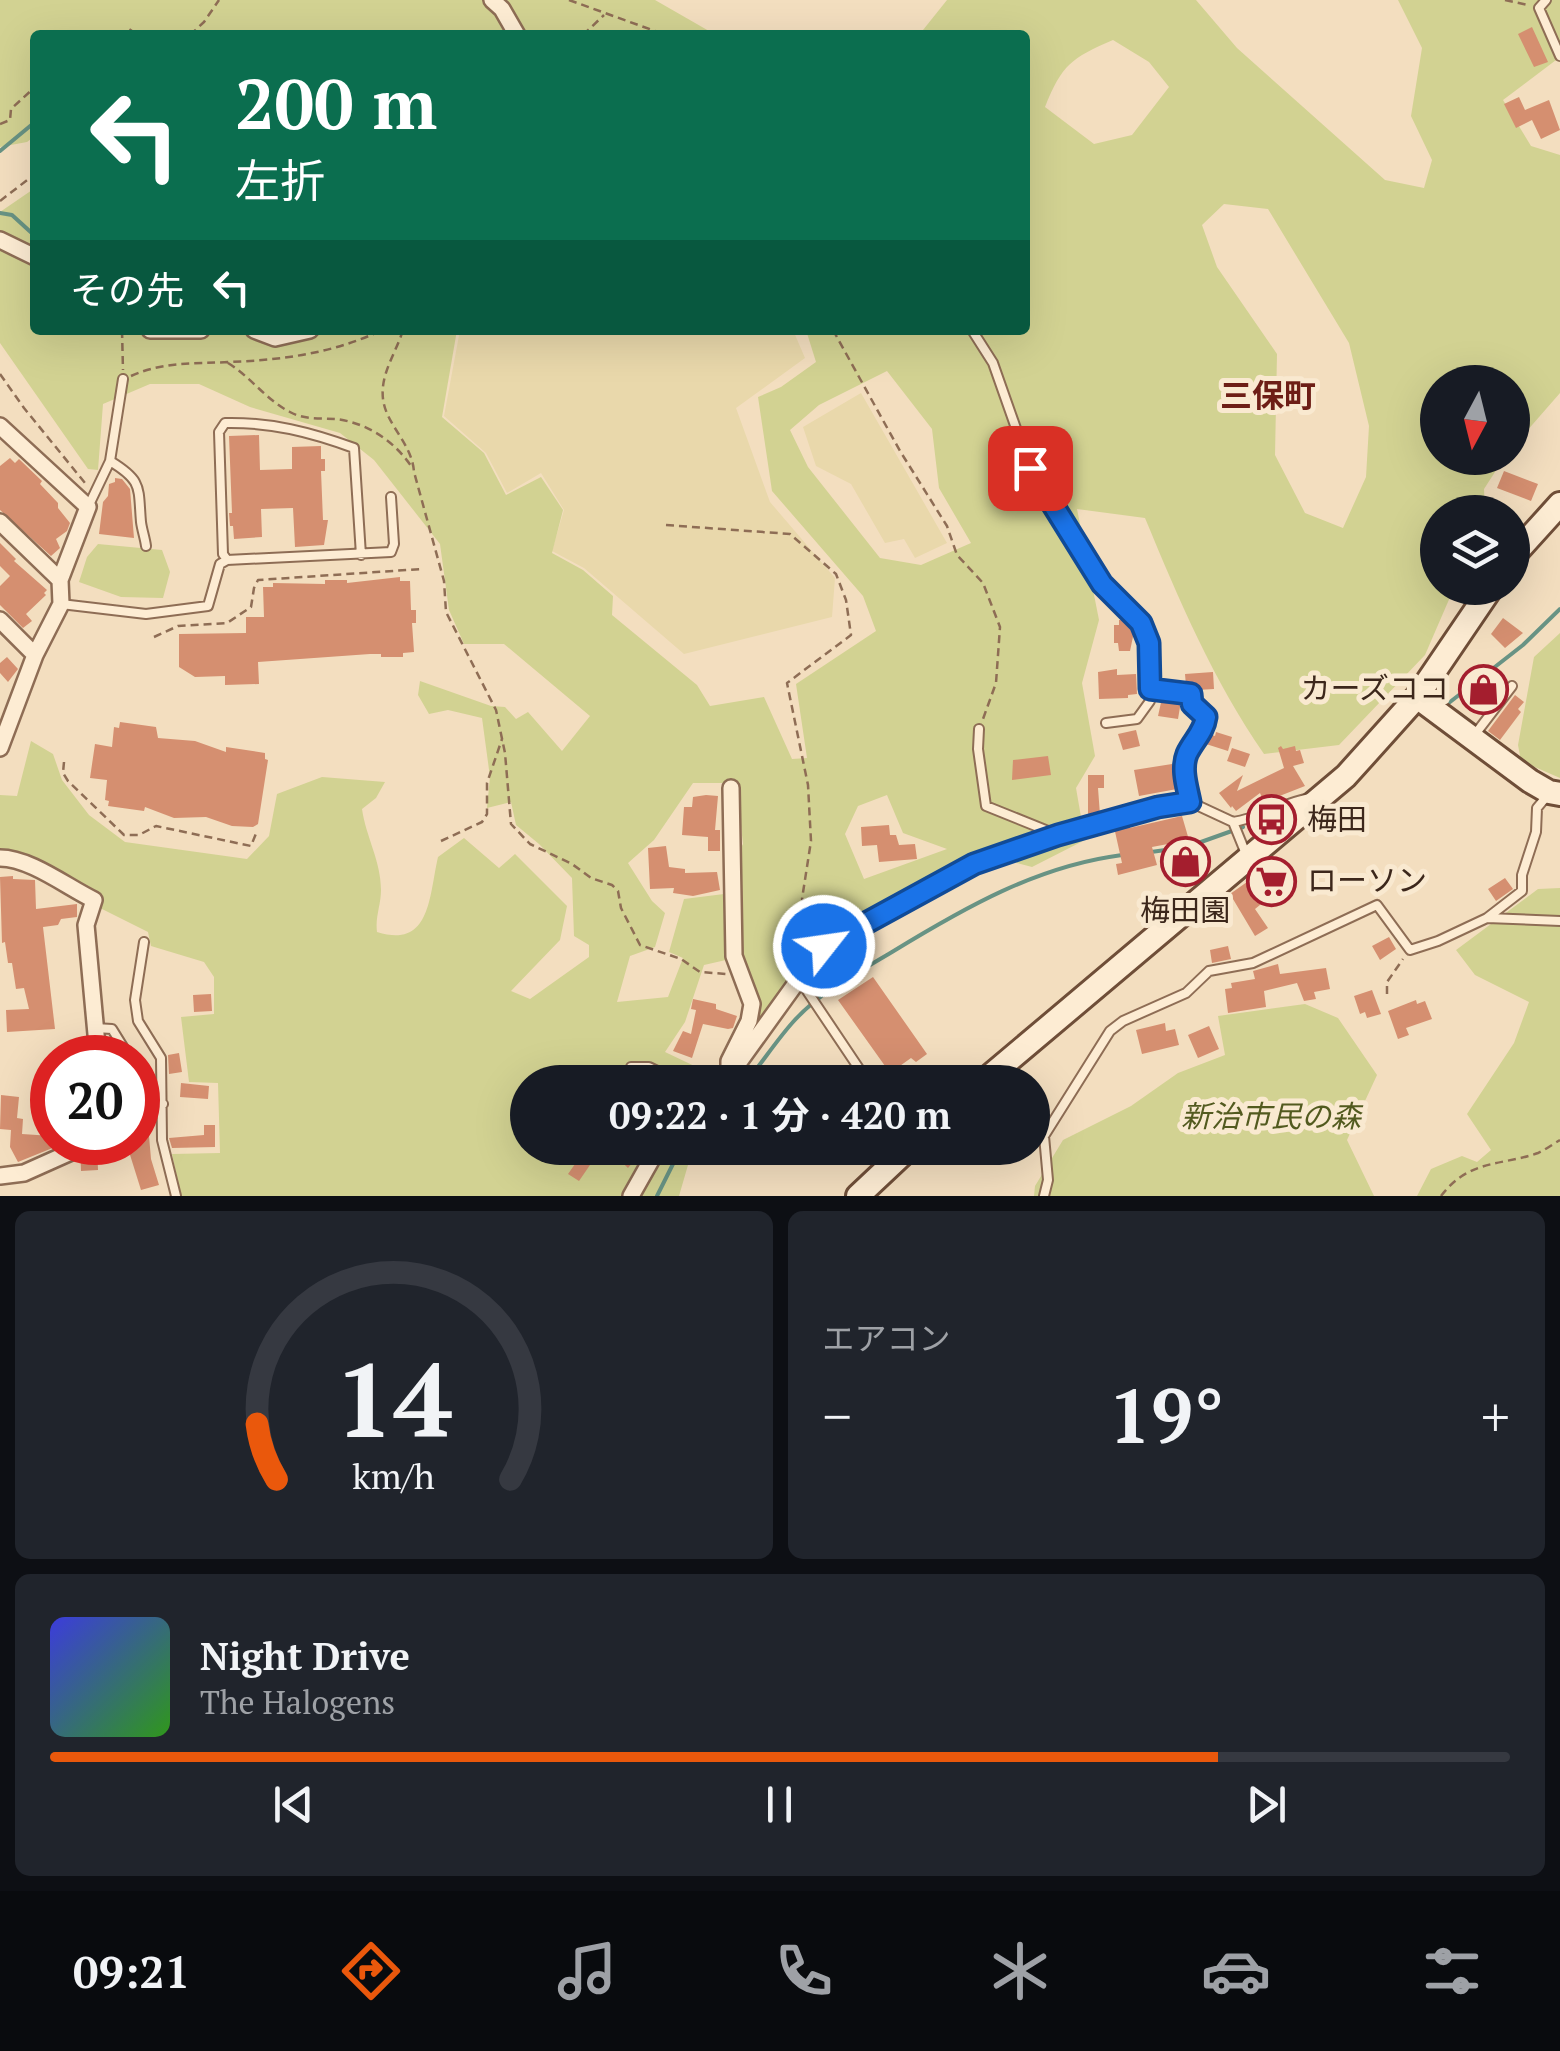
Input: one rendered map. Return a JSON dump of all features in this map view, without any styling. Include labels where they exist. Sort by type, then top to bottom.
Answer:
[{"type":"street","points":[[492,0],[514,30]]},
{"type":"street","points":[[0,240],[30,255]]},
{"type":"street","points":[[0,426],[91,501],[60,580],[61,604],[3,727],[0,748]]},
{"type":"street","points":[[1530,535],[1559,500]]},
{"type":"street","points":[[0,522],[60,580]]},
{"type":"street","points":[[1003,1065],[1243,848],[1346,776],[1417,697],[1479,605]]},
{"type":"street","points":[[0,620],[35,655]]},
{"type":"street","points":[[1417,697],[1530,781],[1555,793]]},
{"type":"street","points":[[728,1065],[749,1021],[752,1004],[734,956],[732,788]]},
{"type":"street","points":[[0,858],[43,871],[94,900],[86,926],[95,1035]]},
{"type":"street","points":[[737,1065],[798,979]]},
{"type":"street","points":[[0,1176],[24,1173],[42,1165]]},
{"type":"street","points":[[631,1196],[648,1165]]},
{"type":"street","points":[[858,1196],[891,1165]]},
{"type":"lane","points":[[1543,4],[1560,56]]},
{"type":"lane","points":[[975,335],[993,363],[1030,468],[1102,584],[1141,623],[1149,643],[1150,701],[1137,719],[1106,723]]},
{"type":"lane","points":[[91,501],[110,461],[124,380]]},
{"type":"lane","points":[[227,560],[223,554],[219,432],[225,423],[288,426],[354,448],[362,555]]},
{"type":"lane","points":[[110,461],[130,474],[140,488],[146,546]]},
{"type":"lane","points":[[61,604],[146,614],[208,606],[220,564],[227,560],[391,552],[394,544],[390,498]]},
{"type":"lane","points":[[1472,736],[1512,686]]},
{"type":"lane","points":[[1150,689],[1191,694],[1192,704],[1206,717],[1186,755],[1184,768],[1190,802]]},
{"type":"lane","points":[[979,729],[986,806],[1058,835]]},
{"type":"lane","points":[[1044,1196],[1048,1180],[1044,1136],[1110,1030],[1186,993],[1209,971],[1253,962],[1377,905],[1410,950],[1438,942],[1487,918],[1522,891],[1522,875],[1536,832],[1537,808],[1555,793]]},
{"type":"lane","points":[[857,1065],[798,979],[828,944],[974,864],[1058,835],[1190,802],[1234,823],[1286,802],[1323,795]]},
{"type":"lane","points":[[1234,823],[1243,848]]},
{"type":"lane","points":[[1487,918],[1560,921]]},
{"type":"lane","points":[[144,942],[135,1000],[138,1020],[161,1058],[162,1140],[176,1196]]},
{"type":"lane","points":[[95,1028],[112,1029],[116,1035]]},
{"type":"path","points":[[195,30],[219,0]]},
{"type":"path","points":[[570,0],[651,30]]},
{"type":"path","points":[[1504,0],[1543,4]]},
{"type":"path","points":[[589,30],[605,14]]},
{"type":"path","points":[[0,124],[10,120],[11,110],[30,92]]},
{"type":"path","points":[[0,200],[30,178]]},
{"type":"path","points":[[122,335],[124,380],[166,364],[226,363],[314,354],[368,335]]},
{"type":"path","points":[[401,335],[388,364],[383,401],[413,457],[444,581],[446,612],[496,710],[512,824],[530,844],[618,891],[621,908],[640,945],[681,959],[700,972],[720,974]]},
{"type":"path","points":[[836,335],[870,400],[947,526],[957,555],[983,584],[1000,627],[996,683],[979,729]]},
{"type":"path","points":[[226,363],[248,375],[289,412],[350,421],[376,433],[397,447],[414,472]]},
{"type":"path","points":[[0,374],[91,501]]},
{"type":"path","points":[[666,524],[790,534],[836,574],[846,600],[851,635],[787,683],[808,785],[811,840],[802,899],[828,944]]},
{"type":"path","points":[[154,636],[178,626],[227,622],[251,607],[258,580],[422,570]]},
{"type":"path","points":[[442,841],[482,822],[487,783],[502,737]]},
{"type":"path","points":[[64,762],[62,773],[68,781],[124,835],[138,835],[156,826],[250,846],[256,831]]},
{"type":"path","points":[[1387,994],[1387,982],[1410,950]]},
{"type":"path","points":[[1441,1196],[1472,1170],[1506,1158],[1538,1153],[1560,1140]]},
{"type":"shaded area","points":[[459,335],[795,335],[805,358],[736,408],[770,502],[835,578],[832,617],[684,654],[584,568],[552,551],[564,510],[541,473],[507,493],[486,453],[444,416]]},
{"type":"shaded area","points":[[861,393],[947,543],[915,558],[904,539],[885,543],[851,484],[816,466],[803,427]]},
{"type":"green space","points":[[0,0],[655,0],[707,30],[30,30],[30,140],[0,147]]},
{"type":"green space","points":[[947,0],[1196,0],[1237,48],[1385,180],[1424,188],[1432,160],[1411,116],[1422,48],[1398,0],[1560,0],[1560,57],[1503,100],[1531,146],[1560,155],[1560,393],[1530,427],[1530,365],[1420,365],[1420,475],[1493,475],[1484,495],[1420,495],[1420,605],[1447,605],[1425,655],[1339,745],[1264,754],[1213,668],[1145,518],[1077,509],[1099,620],[1082,683],[1095,756],[1076,788],[1085,840],[1032,867],[982,854],[832,927],[797,911],[784,922],[801,971],[758,1028],[759,1007],[739,957],[704,965],[685,1022],[665,1052],[692,1065],[510,1065],[510,1165],[688,1165],[679,1196],[181,1196],[172,1154],[220,1153],[218,1083],[189,1082],[181,1017],[214,1014],[214,977],[204,962],[151,946],[148,932],[100,908],[103,896],[0,851],[0,795],[17,796],[31,741],[53,754],[62,780],[89,815],[125,842],[247,859],[269,836],[277,794],[322,777],[385,782],[376,798],[362,809],[380,879],[377,932],[395,935],[418,926],[429,902],[438,857],[464,838],[499,868],[515,854],[567,906],[560,940],[511,991],[530,999],[589,957],[589,945],[574,936],[572,878],[516,825],[511,802],[487,808],[490,777],[482,718],[448,710],[429,714],[418,695],[420,681],[491,706],[505,707],[516,719],[528,712],[562,751],[590,716],[504,644],[464,644],[449,610],[440,544],[374,460],[340,433],[250,407],[199,384],[150,384],[103,404],[98,470],[88,469],[0,343],[0,249],[30,261],[30,335],[456,335],[442,417],[484,453],[506,495],[541,477],[563,510],[552,553],[583,570],[613,596],[612,615],[697,685],[710,706],[764,697],[792,759],[807,758],[796,684],[876,631],[863,596],[772,491],[758,397],[781,387],[816,362],[808,335],[1030,335],[1030,30],[923,30]],"holes":[[[1113,40],[1149,62],[1169,87],[1132,135],[1094,144],[1045,107],[1070,64],[1099,46]],[[1224,204],[1268,209],[1349,343],[1369,426],[1366,477],[1343,528],[1305,513],[1275,455],[1277,354],[1217,267],[1202,225]],[[887,371],[932,429],[939,488],[971,543],[921,565],[880,558],[808,467],[790,430],[819,405]],[[693,783],[736,783],[743,844],[728,870],[724,894],[684,899],[669,952],[683,958],[668,997],[617,1002],[630,956],[655,947],[665,913],[652,901],[628,863],[654,840]],[[887,795],[903,833],[947,849],[864,879],[845,834],[858,806]]]},
{"type":"green space","points":[[30,191],[30,249],[0,233],[0,212]]},
{"type":"green space","points":[[98,544],[162,550],[170,572],[163,598],[121,597],[79,582],[87,557]]},
{"type":"green space","points":[[1560,633],[1560,778],[1521,761],[1518,745],[1534,657]]},
{"type":"green space","points":[[1560,888],[1560,1196],[1417,1196],[1431,1169],[1462,1156],[1477,1162],[1491,1150],[1467,1114],[1514,1043],[1529,1002],[1475,975],[1456,950],[1538,889]]},
{"type":"green space","name":"新治市民の森","points":[[1305,1004],[1338,1018],[1377,1075],[1347,1140],[1374,1196],[1034,1196],[1035,1186],[1063,1140],[1131,1106],[1178,1073],[1225,1055],[1218,1016]]},
{"type":"building","points":[[1532,27],[1548,62],[1534,67],[1518,34]]},
{"type":"building","points":[[1519,97],[1525,110],[1549,100],[1560,130],[1541,139],[1532,120],[1516,128],[1504,104]]},
{"type":"building","points":[[259,435],[260,470],[292,469],[292,447],[321,446],[321,459],[325,459],[325,471],[321,471],[323,520],[328,520],[324,545],[295,547],[293,508],[261,509],[262,537],[234,539],[229,513],[229,436]]},
{"type":"building","points":[[10,458],[15,463],[19,459],[42,481],[40,484],[70,523],[67,531],[56,539],[60,548],[51,556],[0,510],[0,466]]},
{"type":"building","points":[[1502,475],[1538,484],[1531,501],[1530,495],[1515,495],[1497,488]]},
{"type":"building","points":[[115,478],[122,479],[130,489],[134,538],[99,534],[103,502]]},
{"type":"building","points":[[0,543],[47,590],[26,614],[32,621],[23,628],[0,605],[0,586],[10,576],[0,566]]},
{"type":"building","points":[[400,577],[400,581],[410,581],[411,610],[416,610],[416,623],[412,623],[414,652],[403,653],[403,657],[370,654],[258,662],[259,684],[225,685],[225,676],[195,677],[179,667],[179,634],[246,633],[246,617],[264,617],[263,587],[273,587],[273,583],[347,583]]},
{"type":"building","points":[[1503,618],[1523,633],[1505,648],[1491,634]]},
{"type":"building","points":[[1119,620],[1128,620],[1135,627],[1130,651],[1119,651],[1118,643],[1114,643],[1114,625],[1119,625]]},
{"type":"building","points":[[7,657],[18,669],[8,682],[0,673],[0,663]]},
{"type":"building","points":[[1117,669],[1117,675],[1136,674],[1137,694],[1099,699],[1098,672]]},
{"type":"building","points":[[1213,672],[1214,689],[1186,686],[1185,674]]},
{"type":"building","points":[[1515,695],[1524,702],[1518,709],[1521,712],[1500,740],[1488,731]]},
{"type":"building","points":[[1162,698],[1181,701],[1178,719],[1158,716]]},
{"type":"building","points":[[120,722],[156,727],[158,738],[195,741],[226,752],[226,747],[265,753],[268,760],[258,824],[232,826],[206,817],[174,818],[145,807],[144,811],[108,806],[107,780],[90,778],[95,744],[112,747],[114,727],[119,728]]},
{"type":"building","points":[[1136,730],[1140,746],[1123,750],[1118,734]]},
{"type":"building","points":[[1216,732],[1232,737],[1228,751],[1206,744],[1209,734],[1215,736]]},
{"type":"building","points":[[1232,748],[1250,754],[1245,767],[1227,761]]},
{"type":"building","points":[[1278,748],[1300,750],[1304,763],[1293,766],[1305,786],[1264,802],[1260,793],[1236,811],[1231,808],[1219,793],[1243,775],[1237,791],[1284,768]]},
{"type":"building","points":[[1048,756],[1051,775],[1012,780],[1013,760]]},
{"type":"building","points":[[1172,764],[1177,789],[1139,796],[1134,770]]},
{"type":"building","points":[[1088,775],[1104,775],[1104,788],[1098,788],[1100,815],[1096,817],[1088,817]]},
{"type":"building","points":[[718,796],[715,830],[720,830],[720,851],[708,851],[708,837],[682,835],[684,807],[692,807],[693,797]]},
{"type":"building","points":[[1182,816],[1189,840],[1152,847],[1157,865],[1118,875],[1116,864],[1122,863],[1114,827],[1129,823],[1130,828]]},
{"type":"building","points":[[889,825],[890,835],[896,835],[899,845],[915,844],[917,859],[879,862],[877,845],[862,846],[861,827]]},
{"type":"building","points":[[666,846],[669,867],[685,869],[685,873],[717,872],[720,890],[693,896],[673,893],[674,888],[650,889],[648,848]]},
{"type":"building","points":[[1280,864],[1292,879],[1255,909],[1268,928],[1255,936],[1230,894],[1247,882],[1251,888]]},
{"type":"building","points":[[0,877],[35,880],[36,909],[77,904],[77,917],[43,927],[55,1029],[7,1032],[6,1010],[29,1009],[24,988],[16,989],[12,963],[8,963],[5,942],[2,943]]},
{"type":"building","points":[[1505,878],[1513,889],[1496,901],[1488,889]]},
{"type":"building","points":[[1389,937],[1396,949],[1380,960],[1372,946]]},
{"type":"building","points":[[1228,946],[1231,959],[1212,963],[1210,950]]},
{"type":"building","points":[[1278,964],[1280,974],[1326,968],[1330,989],[1314,992],[1316,999],[1304,1001],[1297,983],[1264,991],[1266,1007],[1228,1013],[1225,989],[1232,988],[1231,983],[1255,979],[1253,971]]},
{"type":"building","points":[[873,977],[927,1054],[916,1062],[911,1058],[901,1065],[884,1065],[838,1000]]},
{"type":"building","points":[[1372,990],[1381,1014],[1367,1018],[1365,1012],[1360,1014],[1354,996]]},
{"type":"building","points":[[211,994],[212,1011],[194,1012],[193,995]]},
{"type":"building","points":[[693,999],[716,1004],[716,1009],[737,1016],[733,1028],[703,1024],[692,1058],[673,1051],[683,1031],[691,1034],[696,1010],[691,1009]]},
{"type":"building","points":[[1416,1000],[1417,1004],[1425,1001],[1432,1019],[1406,1028],[1409,1035],[1398,1039],[1388,1011]]},
{"type":"building","points":[[1165,1023],[1166,1031],[1175,1029],[1179,1045],[1142,1054],[1136,1030]]},
{"type":"building","points":[[1209,1026],[1219,1049],[1198,1058],[1188,1035]]},
{"type":"building","points":[[179,1053],[182,1072],[169,1074],[168,1055]]},
{"type":"building","points":[[181,1083],[209,1086],[208,1099],[180,1097]]},
{"type":"building","points":[[1,1095],[19,1097],[17,1118],[23,1119],[22,1134],[30,1135],[30,1157],[18,1162],[10,1147],[11,1130],[0,1129]]},
{"type":"building","points":[[204,1125],[215,1125],[215,1147],[172,1148],[169,1138],[204,1135]]},
{"type":"building","points":[[81,1165],[98,1165],[98,1170],[81,1171]]},
{"type":"building","points":[[133,1165],[153,1165],[159,1185],[141,1190]]},
{"type":"building","points":[[574,1165],[590,1165],[579,1181],[568,1174]]},
{"type":"waterway","points":[[0,151],[30,126]]},
{"type":"waterway","points":[[0,213],[12,215],[30,231]]},
{"type":"waterway","points":[[1450,702],[1523,645],[1560,609]]},
{"type":"waterway","points":[[1151,852],[1187,847],[1243,827]]},
{"type":"waterway","points":[[759,1065],[787,1029],[827,992],[946,920],[1031,879],[1122,855]]},
{"type":"waterway","points":[[1021,1065],[1039,1049]]},
{"type":"waterway","points":[[657,1196],[672,1165]]},
{"type":"place","name":"カーズココ","points":[[1484,689]]},
{"type":"place","name":"梅田","points":[[1272,820]]},
{"type":"place","name":"梅田園","points":[[1185,862]]},
{"type":"place","name":"ローソン","points":[[1272,881]]},
{"type":"district","name":"三保町","points":[[1268,396]]},
{"type":"route","points":[[824,946],[974,864],[1058,835],[1190,802],[1184,768],[1186,755],[1206,717],[1192,704],[1191,694],[1150,689],[1149,643],[1141,623],[1102,584],[1030,468]]}]
